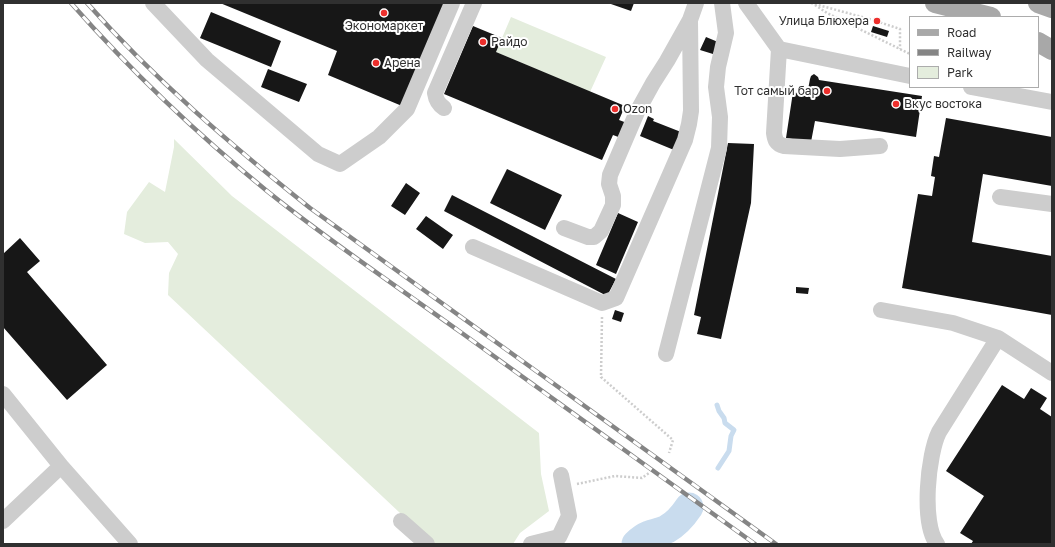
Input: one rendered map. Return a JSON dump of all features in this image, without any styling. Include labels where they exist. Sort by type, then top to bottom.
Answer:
[{"type":"main road","points":[[935,3],[984,16]]},
{"type":"main road","points":[[1038,3],[1052,8]]},
{"type":"main road","points":[[1039,30],[1052,34]]},
{"type":"main road","points":[[1039,43],[1052,50]]},
{"type":"lane","points":[[153,3],[213,65],[318,154],[340,164],[379,137],[408,109],[452,3]]},
{"type":"lane","points":[[444,108],[437,101],[435,93],[474,3]]},
{"type":"lane","points":[[564,228],[588,237],[594,237],[601,231],[613,205],[613,196],[609,184],[610,175],[637,112],[690,20],[696,3]]},
{"type":"lane","points":[[666,354],[719,148],[720,116],[716,87],[718,67],[726,33],[722,3]]},
{"type":"lane","points":[[746,3],[779,49],[774,133],[776,142],[784,146],[836,149],[880,146]]},
{"type":"lane","points":[[473,247],[602,303],[616,298],[685,140],[689,124],[690,111],[690,20]]},
{"type":"lane","points":[[779,49],[909,76]]},
{"type":"lane","points":[[976,88],[1052,102]]},
{"type":"lane","points":[[1000,197],[1052,204]]},
{"type":"lane","points":[[881,310],[952,323],[998,338],[1052,373]]},
{"type":"lane","points":[[937,544],[930,527],[928,507],[930,465],[934,441],[938,432],[998,338]]},
{"type":"lane","points":[[4,398],[61,466],[130,544]]},
{"type":"lane","points":[[3,521],[61,466]]},
{"type":"lane","points":[[531,544],[559,536],[569,516],[562,481]]},
{"type":"lane","points":[[401,521],[427,544]]},
{"type":"path","points":[[811,3],[827,13],[909,54]]},
{"type":"path","points":[[811,3],[873,20],[900,30],[900,49]]},
{"type":"path","points":[[602,303],[601,377],[672,440],[668,453]]},
{"type":"path","points":[[562,481],[615,476],[642,478],[650,473]]},
{"type":"green space","points":[[511,17],[606,57],[590,92],[496,52]]},
{"type":"green space","points":[[174,139],[232,196],[539,433],[541,474],[549,511],[520,533],[513,544],[433,544],[168,295],[169,273],[178,254],[168,242],[145,243],[124,234],[127,212],[149,182],[165,192],[174,147]]},
{"type":"building","name":"Арена","points":[[220,3],[445,3],[402,106],[328,75],[337,51]]},
{"type":"building","points":[[608,3],[634,3],[631,11]]},
{"type":"building","points":[[211,12],[281,41],[271,67],[200,38]]},
{"type":"building","points":[[473,26],[502,38],[496,52],[625,106],[619,120],[627,123],[621,138],[613,135],[602,160],[444,94]]},
{"type":"building","points":[[873,26],[889,31],[887,37],[871,32]]},
{"type":"building","points":[[706,37],[718,42],[713,54],[700,50]]},
{"type":"building","points":[[268,69],[307,84],[299,102],[261,87]]},
{"type":"building","points":[[814,74],[819,80],[922,96],[916,137],[815,121],[811,142],[786,138],[793,92],[807,95],[811,76]]},
{"type":"building","points":[[648,116],[654,119],[653,121],[681,132],[674,150],[640,136]]},
{"type":"building","points":[[946,118],[1052,137],[1052,186],[983,174],[972,242],[1052,256],[1052,315],[902,288],[918,194],[932,196],[935,177],[931,176],[934,156],[939,157]]},
{"type":"building","points":[[728,143],[754,144],[751,203],[721,339],[697,334],[701,317],[694,315]]},
{"type":"building","points":[[507,169],[562,195],[545,230],[490,203]]},
{"type":"building","points":[[406,183],[420,193],[405,215],[391,206]]},
{"type":"building","points":[[452,195],[616,279],[607,296],[444,211]]},
{"type":"building","points":[[618,213],[638,222],[616,274],[596,265]]},
{"type":"building","points":[[426,216],[453,235],[443,249],[416,229]]},
{"type":"building","points":[[20,238],[40,261],[27,272],[107,365],[67,400],[3,327],[3,254]]},
{"type":"building","points":[[796,287],[809,288],[808,294],[796,293]]},
{"type":"building","points":[[615,310],[624,313],[621,322],[612,319]]},
{"type":"building","points":[[1002,385],[1024,399],[1031,388],[1047,398],[1040,409],[1052,417],[1052,544],[971,544],[973,541],[960,533],[984,496],[946,471]]},
{"type":"waterway","points":[[717,405],[725,423],[734,430],[731,436],[729,451],[718,468]]},
{"type":"waterway","points":[[636,544],[647,536],[670,527],[679,520],[689,507]]},
{"type":"railway","points":[[71,3],[117,53],[165,101],[215,147],[267,191],[338,245],[755,544]]},
{"type":"railway","points":[[87,3],[166,85],[251,160],[310,208],[776,544]]},
{"type":"place","name":"Экономаркет","points":[[384,13]]},
{"type":"place","name":"Улица Блюхера","points":[[877,21]]},
{"type":"place","name":"Райдо","points":[[483,42]]},
{"type":"place","name":"Арена","points":[[376,63]]},
{"type":"place","name":"Тот самый бар","points":[[827,91]]},
{"type":"place","name":"Вкус востока","points":[[896,104]]},
{"type":"place","name":"Ozon","points":[[615,109]]}]
